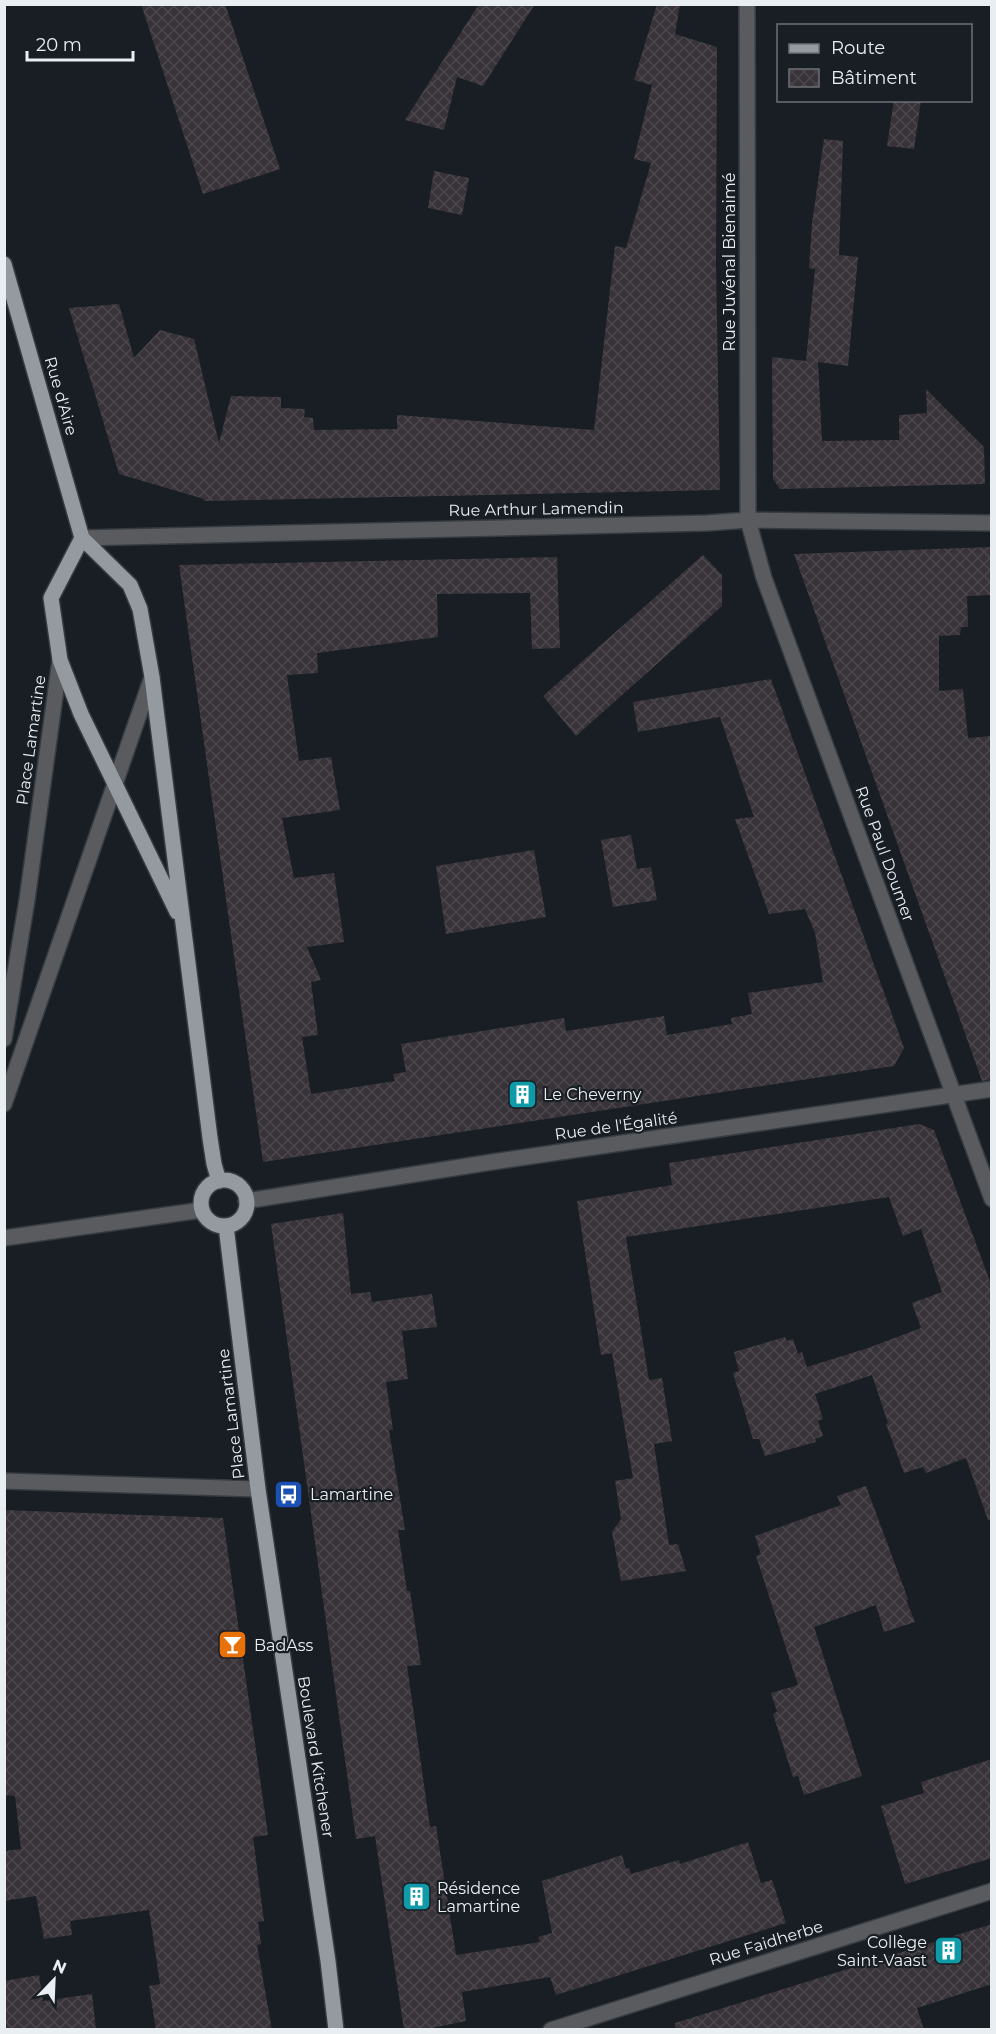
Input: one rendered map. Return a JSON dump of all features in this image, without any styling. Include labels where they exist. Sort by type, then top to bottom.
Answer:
[{"type":"main road","name":"Rue d'Aire","points":[[4,264],[82,538]]},
{"type":"main road","name":"Place Lamartine","points":[[182,922],[81,714],[60,660],[51,598],[82,538],[130,585],[140,609],[152,677],[211,1147],[219,1181]]},
{"type":"main road","points":[[219,1181],[233,1183],[244,1193],[246,1201],[243,1215],[233,1224],[226,1226],[214,1224],[204,1215],[201,1202],[206,1189],[219,1181]]},
{"type":"main road","name":"Place Lamartine","points":[[226,1226],[258,1489]]},
{"type":"main road","name":"Boulevard Kitchener","points":[[258,1489],[328,1961],[336,2030]]},
{"type":"street","name":"Rue Juvénal Bienaimé","points":[[747,4],[748,520]]},
{"type":"street","name":"Rue Arthur Lamendin","points":[[82,538],[707,523],[748,520],[992,523]]},
{"type":"street","name":"Rue Paul Doumer","points":[[748,520],[764,578],[992,1199]]},
{"type":"street","name":"Place Lamartine","points":[[4,1039],[27,900],[60,660]]},
{"type":"street","name":"Place Lamartine","points":[[4,1104],[152,677]]},
{"type":"street","name":"Rue de l'Égalité","points":[[246,1201],[492,1162],[992,1089]]},
{"type":"street","points":[[4,1238],[202,1210]]},
{"type":"street","name":"Place Lamartine","points":[[4,1480],[258,1489]]},
{"type":"street","name":"Rue Faidherbe","points":[[551,2030],[992,1891]]},
{"type":"building","points":[[141,4],[225,4],[280,169],[203,194]]},
{"type":"building","points":[[479,4],[535,4],[483,86],[457,77],[444,130],[405,120]]},
{"type":"building","points":[[657,4],[680,4],[675,34],[717,47],[716,265],[720,490],[204,501],[204,499],[119,474],[69,308],[119,304],[134,358],[160,330],[194,339],[219,443],[231,396],[281,397],[281,408],[305,409],[304,417],[313,418],[314,430],[397,429],[397,415],[594,430],[615,246],[626,248],[651,163],[634,159],[652,85],[634,80]]},
{"type":"building","points":[[894,102],[921,102],[914,149],[887,146]]},
{"type":"building","points":[[824,139],[843,141],[839,255],[858,257],[848,366],[818,362],[822,441],[899,440],[899,415],[927,413],[926,389],[984,447],[985,484],[780,489],[773,479],[772,357],[806,361],[815,269],[809,268],[812,223]]},
{"type":"building","points":[[434,171],[469,178],[462,215],[428,208]]},
{"type":"building","points":[[992,547],[992,595],[967,596],[968,627],[961,627],[960,635],[939,636],[939,691],[963,689],[968,738],[992,736],[992,1079],[982,1081],[794,554]]},
{"type":"building","points":[[703,555],[722,575],[722,606],[576,736],[543,696]]},
{"type":"building","points":[[557,557],[560,648],[532,649],[530,593],[437,594],[438,637],[317,653],[318,673],[287,675],[299,761],[331,757],[340,810],[282,818],[294,878],[334,873],[344,942],[307,947],[321,980],[311,982],[318,1035],[302,1037],[311,1094],[395,1081],[393,1074],[406,1072],[401,1044],[564,1018],[566,1031],[664,1016],[667,1035],[732,1024],[731,1018],[752,1014],[748,993],[823,982],[815,933],[805,909],[769,914],[735,819],[754,817],[720,717],[638,732],[633,702],[771,679],[904,1048],[894,1066],[263,1162],[179,565]]},
{"type":"building","points":[[631,835],[637,869],[651,867],[657,900],[613,907],[601,840]]},
{"type":"building","points":[[534,850],[546,917],[446,934],[436,866]]},
{"type":"building","points":[[919,1124],[934,1130],[992,1287],[992,1519],[988,1520],[966,1458],[926,1473],[923,1467],[904,1473],[886,1424],[888,1423],[872,1375],[815,1394],[823,1419],[818,1421],[823,1436],[815,1439],[816,1442],[765,1456],[759,1439],[753,1439],[733,1373],[739,1371],[734,1352],[785,1337],[787,1341],[793,1339],[798,1354],[802,1352],[807,1367],[921,1328],[912,1303],[942,1292],[921,1229],[903,1236],[889,1197],[626,1237],[649,1380],[662,1378],[672,1441],[654,1444],[669,1545],[678,1544],[686,1571],[621,1581],[612,1532],[621,1519],[615,1481],[633,1478],[612,1353],[601,1355],[577,1201],[672,1185],[669,1163]]},
{"type":"building","points":[[343,1213],[351,1294],[370,1292],[372,1302],[432,1294],[437,1327],[402,1331],[408,1379],[386,1382],[393,1430],[389,1430],[405,1530],[398,1530],[421,1665],[407,1666],[430,1827],[436,1826],[456,1955],[540,1942],[538,1937],[552,1933],[542,1881],[622,1855],[626,1869],[629,1868],[631,1874],[679,1860],[680,1864],[748,1842],[761,1883],[772,1880],[786,1923],[556,1995],[550,1977],[462,1992],[466,2021],[422,2030],[404,2030],[375,1836],[356,1839],[271,1224]]},
{"type":"building","points":[[866,1486],[915,1622],[884,1632],[876,1605],[814,1627],[862,1776],[804,1795],[798,1776],[793,1777],[773,1714],[777,1712],[771,1693],[798,1685],[756,1556],[761,1554],[755,1536],[841,1505],[837,1496]]},
{"type":"building","points":[[4,1510],[223,1518],[268,1835],[253,1837],[264,1921],[258,1922],[261,1944],[257,1945],[272,2030],[156,2030],[149,1986],[160,1984],[149,1910],[70,1921],[72,1935],[44,1939],[36,1896],[4,1901],[4,1851],[21,1849],[15,1796],[4,1795]]},
{"type":"building","points":[[992,1759],[992,1858],[905,1884],[881,1806],[924,1793],[921,1782]]},
{"type":"building","name":"Collège Saint-Vaast","points":[[992,1924],[992,1984],[917,2008],[924,2030],[676,2030],[675,2023]]},
{"type":"building","points":[[39,1975],[43,2001],[92,1994],[96,2030],[4,2030],[4,1981]]},
{"type":"place","name":"Le Cheverny","points":[[522,1094]]},
{"type":"place","name":"Lamartine","points":[[289,1494]]},
{"type":"place","name":"BadAss","points":[[233,1645]]},
{"type":"place","name":"Résidence Lamartine","points":[[416,1897]]},
{"type":"place","name":"Collège Saint-Vaast","points":[[948,1951]]}]
